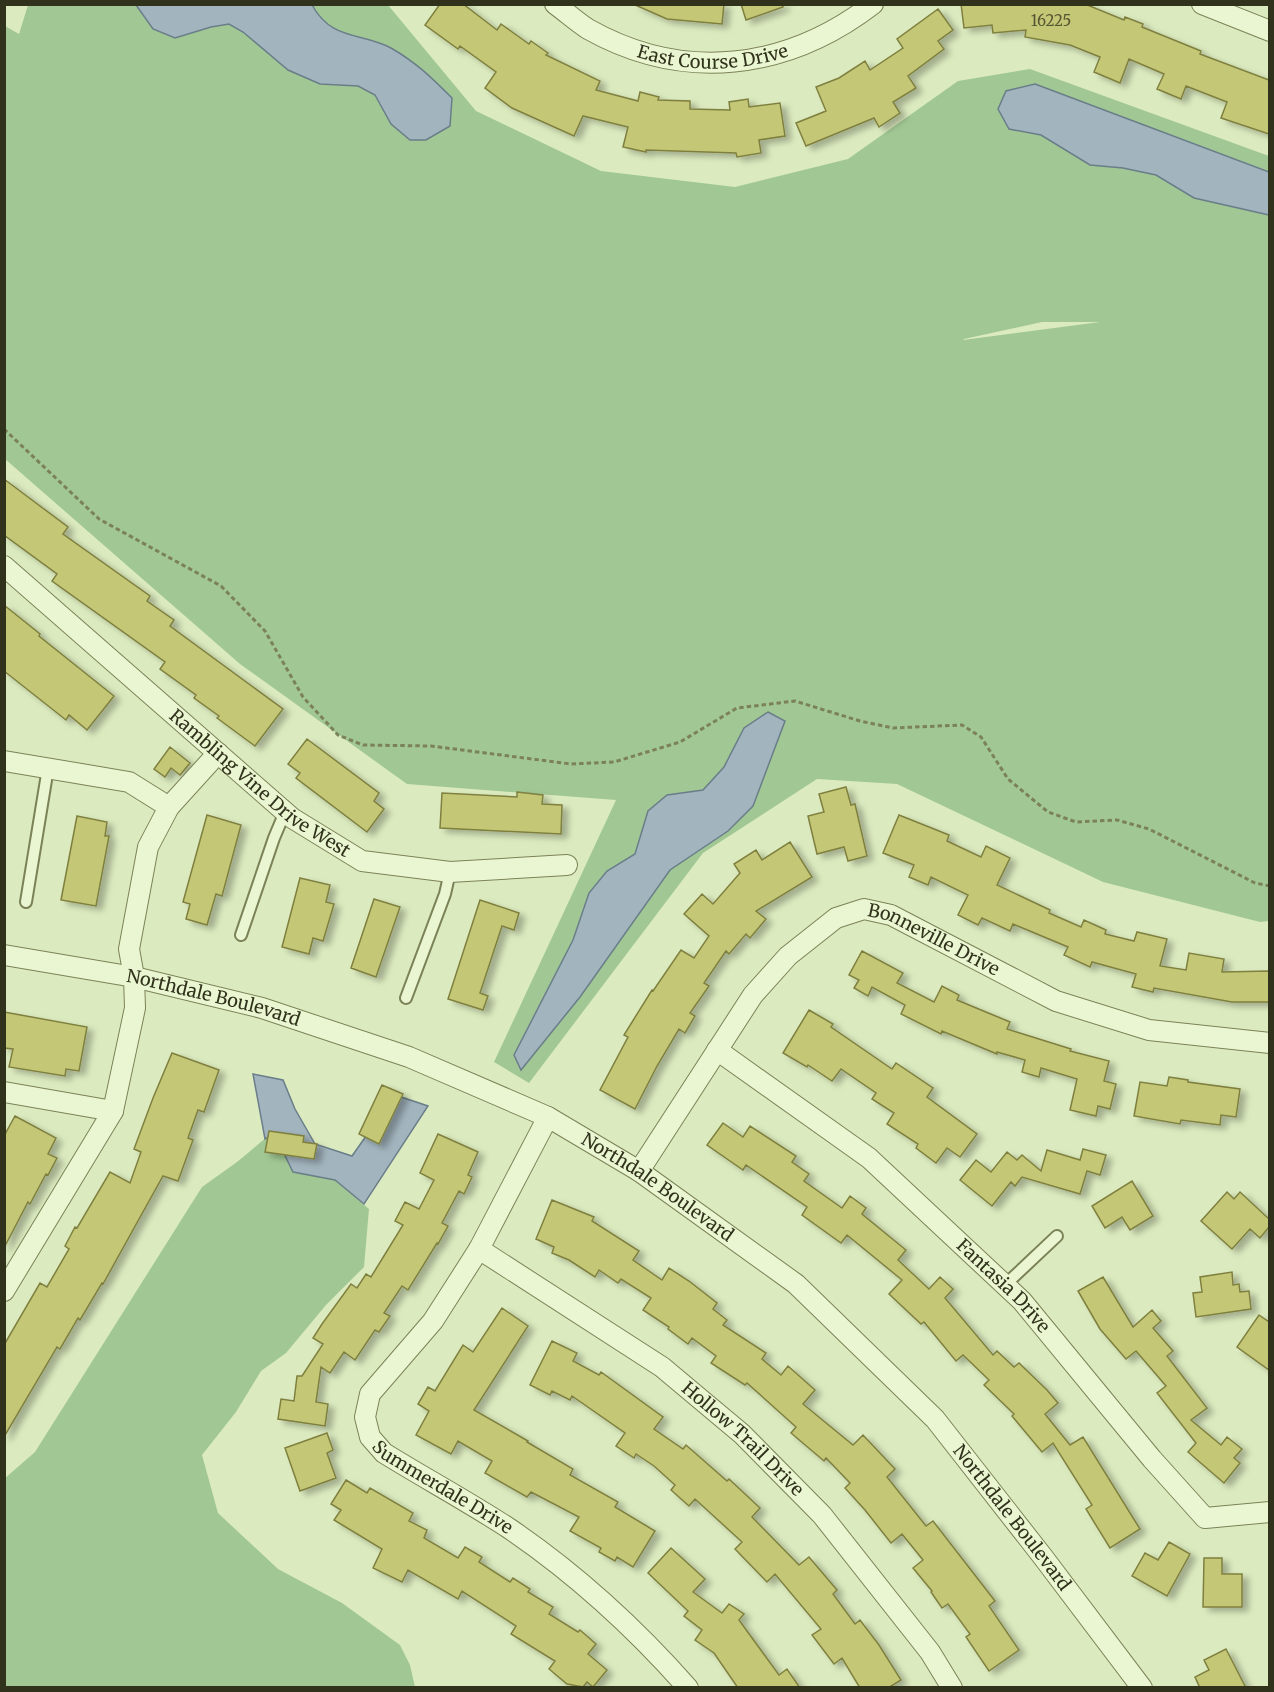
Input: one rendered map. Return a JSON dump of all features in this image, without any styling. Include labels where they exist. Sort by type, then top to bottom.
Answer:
[{"type":"street","name":"East Course Drive","points":[[555,4],[588,29],[641,52],[698,63],[752,60],[804,46],[855,18],[873,4]]},
{"type":"street","points":[[1202,4],[1269,31]]},
{"type":"street","name":"Rambling Vine Drive West","points":[[4,566],[285,812],[362,861],[450,872],[567,865]]},
{"type":"street","points":[[4,1291],[114,1111],[135,1008],[134,977],[129,949],[148,847],[169,807],[218,753]]},
{"type":"street","points":[[4,761],[129,782],[169,807]]},
{"type":"street","name":"Bonneville Drive","points":[[639,1171],[753,995],[788,956],[836,918],[864,909],[891,915],[1056,1001],[1149,1030],[1269,1043]]},
{"type":"street","name":"Northdale Boulevard","points":[[4,955],[134,977],[262,1008],[409,1057],[548,1118],[639,1171],[795,1284],[934,1419],[1043,1557],[1142,1688]]},
{"type":"street","name":"Fantasia Drive","points":[[717,1050],[869,1158],[1022,1301],[1152,1459],[1205,1518],[1269,1512]]},
{"type":"street","points":[[4,1092],[114,1111]]},
{"type":"street","name":"Summerdale Drive","points":[[548,1118],[479,1249],[433,1321],[370,1394],[365,1417],[370,1437],[384,1454],[510,1529],[578,1580],[652,1647],[688,1688]]},
{"type":"street","name":"Hollow Trail Drive","points":[[479,1249],[662,1367],[742,1434],[822,1515],[930,1652],[952,1688]]},
{"type":"lane","points":[[26,902],[48,768]]},
{"type":"lane","points":[[241,935],[285,812]]},
{"type":"lane","points":[[406,998],[445,894],[450,872]]},
{"type":"lane","points":[[1005,1285],[1057,1236]]},
{"type":"path","points":[[4,429],[99,519],[221,586],[265,631],[303,697],[310,705],[338,735],[363,745],[431,746],[571,764],[614,762],[680,742],[737,708],[795,701],[860,721],[893,728],[962,725],[981,737],[1008,779],[1048,812],[1076,822],[1117,820],[1149,829],[1256,883],[1269,886]]},
{"type":"green space","points":[[28,5],[388,5],[476,111],[601,171],[735,187],[848,159],[958,81],[1030,69],[1269,156],[1269,921],[1260,922],[1103,882],[897,784],[817,779],[703,853],[529,1083],[494,1062],[616,800],[407,784],[240,664],[5,459],[5,26],[19,34]],"holes":[[[1042,322],[1100,322],[963,340]]]},
{"type":"green space","points":[[273,1132],[293,1172],[335,1180],[369,1209],[364,1267],[326,1305],[286,1353],[261,1371],[236,1412],[202,1455],[218,1513],[278,1569],[342,1603],[400,1645],[410,1665],[415,1687],[5,1687],[4,1479],[35,1452],[202,1187]]},
{"type":"shaded area","points":[[136,5],[312,5],[328,25],[347,34],[391,48],[424,71],[452,98],[450,126],[426,140],[410,140],[391,124],[375,95],[358,86],[320,84],[288,70],[243,32],[229,24],[175,38],[153,29]]},
{"type":"shaded area","points":[[1035,84],[1269,172],[1269,215],[1194,198],[1156,175],[1123,168],[1090,165],[1041,135],[1009,129],[998,109],[1006,91]]},
{"type":"shaded area","points":[[768,712],[785,721],[753,806],[728,831],[670,870],[580,997],[521,1070],[514,1055],[573,940],[589,893],[607,871],[635,854],[648,811],[667,795],[703,790],[724,767],[744,728]]},
{"type":"shaded area","points":[[253,1074],[283,1080],[295,1109],[315,1144],[352,1156],[395,1095],[428,1106],[364,1204],[335,1180],[293,1172],[274,1133],[265,1139]]},
{"type":"building","points":[[440,4],[463,4],[497,30],[501,24],[529,44],[531,41],[548,53],[546,55],[600,81],[596,90],[638,101],[640,92],[659,97],[658,100],[690,101],[690,109],[730,110],[729,102],[748,99],[749,107],[780,103],[785,136],[759,140],[761,153],[737,157],[736,153],[646,150],[646,152],[623,147],[628,127],[583,116],[574,136],[512,108],[485,88],[496,72],[460,46],[458,49],[425,25]]},
{"type":"building","points":[[633,4],[724,4],[722,24],[667,19]]},
{"type":"building","points":[[741,4],[783,4],[783,7],[746,20]]},
{"type":"building","points":[[961,4],[1085,4],[1124,20],[1125,17],[1143,24],[1142,27],[1201,51],[1200,54],[1269,80],[1269,134],[1221,118],[1227,102],[1186,86],[1181,99],[1157,89],[1164,74],[1129,59],[1120,83],[1094,72],[1100,57],[1070,45],[1025,37],[1026,30],[993,33],[992,25],[964,28]]},
{"type":"building","points":[[938,9],[953,30],[938,41],[944,49],[908,76],[916,88],[893,102],[900,113],[879,127],[874,118],[806,146],[796,123],[826,111],[816,87],[839,78],[865,61],[870,70],[903,48],[897,39]]},
{"type":"building","points":[[4,479],[68,527],[63,534],[150,596],[147,601],[174,620],[170,626],[283,709],[255,746],[217,718],[219,716],[194,698],[196,695],[160,669],[165,662],[52,581],[57,574],[4,535]]},
{"type":"building","points":[[4,605],[114,696],[87,730],[69,715],[66,720],[4,671]]},
{"type":"building","points":[[307,739],[379,793],[374,801],[384,809],[367,832],[296,778],[300,773],[288,764]]},
{"type":"building","points":[[170,747],[190,763],[180,775],[171,768],[165,777],[154,769]]},
{"type":"building","points":[[846,787],[851,805],[855,804],[867,856],[848,861],[844,847],[817,854],[808,816],[824,812],[819,794]]},
{"type":"building","points":[[517,792],[543,795],[542,804],[562,805],[561,834],[440,828],[442,793],[517,797]]},
{"type":"building","points":[[207,815],[241,825],[222,896],[216,894],[207,925],[186,919],[190,904],[183,902]]},
{"type":"building","points":[[899,815],[949,835],[947,841],[981,857],[986,846],[1010,858],[997,885],[1050,910],[1049,913],[1081,927],[1084,920],[1106,930],[1105,934],[1134,941],[1137,932],[1167,939],[1160,966],[1186,970],[1189,953],[1224,959],[1222,972],[1269,971],[1269,1002],[1232,1002],[1154,988],[1153,992],[1132,987],[1136,974],[1092,962],[1090,967],[1064,955],[1068,947],[1013,924],[1010,931],[982,918],[978,925],[958,915],[968,895],[931,877],[928,885],[909,877],[914,865],[883,853]]},
{"type":"building","points":[[77,816],[107,822],[105,836],[109,836],[96,906],[61,900]]},
{"type":"building","points":[[790,842],[812,877],[756,911],[766,919],[750,938],[746,934],[729,954],[726,951],[704,983],[709,986],[690,1013],[695,1016],[685,1033],[679,1029],[635,1109],[600,1090],[628,1037],[624,1035],[652,990],[681,950],[694,958],[709,936],[684,914],[702,894],[713,904],[740,873],[734,864],[756,850],[762,860]]},
{"type":"building","points":[[300,878],[330,885],[326,902],[334,904],[323,941],[313,938],[309,954],[282,947]]},
{"type":"building","points":[[374,899],[400,907],[376,977],[351,968]]},
{"type":"building","points":[[480,900],[519,913],[514,930],[502,926],[480,993],[488,996],[483,1010],[448,999]]},
{"type":"building","points":[[862,951],[903,973],[897,983],[934,1002],[942,986],[959,995],[957,1000],[1010,1022],[1007,1029],[1071,1049],[1070,1051],[1109,1061],[1104,1081],[1116,1084],[1110,1109],[1098,1106],[1096,1116],[1070,1110],[1077,1079],[1041,1068],[1039,1077],[1022,1072],[1025,1060],[997,1052],[997,1054],[942,1031],[941,1034],[901,1014],[905,1005],[872,987],[868,996],[854,988],[859,980],[849,975]]},
{"type":"building","points":[[809,1010],[833,1024],[831,1027],[892,1069],[896,1063],[933,1088],[927,1097],[977,1134],[960,1157],[947,1148],[936,1163],[916,1148],[918,1144],[887,1124],[894,1113],[872,1099],[876,1093],[841,1069],[832,1081],[808,1065],[807,1067],[783,1053]]},
{"type":"building","points":[[4,1012],[87,1027],[79,1071],[66,1069],[65,1076],[9,1067],[13,1049],[4,1048]]},
{"type":"building","points":[[172,1053],[219,1070],[204,1112],[198,1110],[188,1138],[193,1140],[178,1181],[163,1176],[103,1284],[80,1320],[78,1318],[60,1349],[57,1347],[4,1437],[4,1345],[40,1283],[47,1287],[69,1249],[65,1246],[75,1227],[77,1228],[110,1172],[130,1183],[141,1152],[134,1149]]},
{"type":"building","points":[[1169,1077],[1240,1089],[1236,1117],[1221,1115],[1220,1125],[1181,1120],[1180,1124],[1134,1116],[1140,1082],[1167,1086]]},
{"type":"building","points":[[382,1085],[403,1094],[379,1144],[359,1134]]},
{"type":"building","points":[[15,1116],[56,1138],[48,1154],[57,1158],[30,1204],[28,1202],[4,1248],[4,1136]]},
{"type":"building","points":[[723,1123],[743,1137],[750,1126],[796,1156],[792,1162],[809,1174],[804,1181],[842,1208],[850,1196],[866,1208],[862,1214],[906,1250],[898,1260],[929,1289],[940,1277],[953,1289],[945,1298],[993,1355],[997,1351],[1014,1367],[1019,1363],[1058,1403],[1045,1414],[1070,1445],[1083,1437],[1140,1529],[1110,1548],[1086,1509],[1092,1505],[1053,1443],[1042,1452],[1012,1416],[1014,1414],[984,1385],[989,1380],[963,1355],[956,1361],[924,1322],[921,1324],[889,1294],[902,1280],[847,1235],[841,1243],[802,1215],[807,1207],[746,1165],[743,1170],[707,1145]]},
{"type":"building","points":[[269,1131],[304,1136],[303,1142],[317,1144],[314,1159],[265,1152]]},
{"type":"building","points":[[438,1134],[478,1152],[468,1175],[472,1177],[464,1194],[459,1191],[442,1223],[448,1226],[438,1244],[408,1290],[402,1286],[384,1313],[390,1316],[379,1332],[375,1330],[355,1360],[344,1352],[330,1373],[321,1367],[316,1402],[328,1404],[325,1426],[278,1419],[281,1399],[294,1401],[297,1376],[302,1376],[323,1344],[313,1338],[322,1324],[351,1284],[357,1288],[366,1274],[371,1277],[403,1225],[395,1221],[405,1202],[419,1209],[434,1180],[420,1173]]},
{"type":"building","points":[[1083,1149],[1106,1155],[1100,1175],[1087,1171],[1080,1194],[1022,1177],[1015,1186],[1011,1182],[992,1206],[960,1180],[976,1160],[991,1172],[1007,1152],[1017,1160],[1022,1155],[1041,1171],[1047,1150],[1080,1160]]},
{"type":"building","points":[[1132,1181],[1153,1216],[1130,1230],[1122,1217],[1105,1228],[1092,1206]]},
{"type":"building","points":[[1227,1192],[1234,1199],[1240,1192],[1269,1219],[1269,1227],[1260,1238],[1250,1229],[1232,1249],[1201,1221]]},
{"type":"building","points":[[552,1200],[594,1217],[592,1221],[639,1251],[633,1260],[662,1280],[669,1268],[689,1281],[717,1303],[713,1309],[727,1320],[723,1325],[766,1353],[762,1359],[781,1375],[788,1366],[815,1390],[803,1404],[853,1445],[863,1435],[895,1469],[887,1477],[926,1526],[933,1521],[995,1601],[989,1606],[1019,1650],[989,1671],[966,1637],[970,1634],[948,1604],[942,1608],[932,1591],[913,1568],[923,1560],[902,1534],[891,1543],[845,1488],[850,1483],[826,1458],[824,1461],[791,1433],[796,1427],[747,1383],[745,1385],[711,1363],[716,1356],[692,1338],[688,1344],[668,1329],[669,1327],[643,1310],[651,1298],[621,1279],[618,1283],[599,1270],[595,1277],[569,1260],[552,1253],[554,1247],[536,1239]]},
{"type":"building","points":[[1232,1272],[1233,1285],[1239,1284],[1240,1292],[1249,1291],[1251,1309],[1196,1317],[1193,1293],[1202,1292],[1200,1277]]},
{"type":"building","points":[[1103,1277],[1133,1327],[1152,1310],[1161,1321],[1153,1328],[1173,1351],[1167,1356],[1207,1408],[1191,1420],[1221,1445],[1227,1437],[1242,1449],[1234,1458],[1240,1463],[1224,1483],[1188,1452],[1196,1443],[1157,1393],[1166,1386],[1136,1351],[1126,1359],[1100,1329],[1078,1291]]},
{"type":"building","points":[[502,1308],[528,1326],[474,1410],[573,1469],[570,1475],[618,1502],[615,1507],[655,1531],[633,1567],[617,1557],[615,1561],[599,1552],[601,1548],[570,1531],[579,1517],[531,1492],[527,1497],[485,1473],[492,1461],[458,1441],[451,1454],[416,1435],[429,1411],[418,1404],[428,1387],[435,1391],[463,1345],[473,1352]]},
{"type":"building","points":[[1259,1315],[1269,1322],[1269,1370],[1237,1347]]},
{"type":"building","points":[[552,1341],[577,1353],[573,1361],[599,1375],[601,1372],[663,1417],[654,1429],[683,1449],[686,1445],[727,1481],[729,1479],[760,1508],[752,1517],[799,1565],[809,1557],[837,1590],[833,1594],[855,1624],[860,1620],[879,1645],[901,1680],[888,1688],[860,1688],[842,1658],[834,1664],[812,1635],[821,1629],[775,1574],[767,1582],[735,1549],[742,1542],[695,1499],[689,1506],[671,1490],[675,1485],[654,1466],[636,1454],[634,1458],[616,1446],[625,1433],[572,1396],[570,1400],[552,1391],[550,1395],[530,1385]]},
{"type":"building","points":[[327,1433],[333,1450],[327,1453],[336,1478],[300,1491],[285,1448]]},
{"type":"building","points":[[346,1480],[367,1493],[370,1488],[413,1513],[409,1521],[427,1530],[424,1538],[458,1558],[465,1547],[482,1557],[479,1562],[510,1582],[513,1578],[530,1589],[528,1592],[553,1607],[549,1614],[578,1632],[580,1630],[596,1644],[588,1654],[607,1670],[593,1687],[587,1682],[583,1687],[567,1684],[549,1669],[555,1661],[511,1634],[516,1626],[462,1591],[458,1599],[408,1570],[402,1582],[373,1568],[382,1549],[334,1520],[341,1510],[331,1504]]},
{"type":"building","points":[[1169,1542],[1190,1554],[1167,1596],[1132,1576],[1145,1553],[1158,1560]]},
{"type":"building","points":[[671,1548],[705,1579],[693,1592],[722,1613],[729,1604],[744,1614],[739,1620],[779,1675],[787,1669],[800,1688],[738,1688],[714,1653],[695,1640],[702,1630],[684,1616],[688,1611],[648,1573]]},
{"type":"building","points":[[1204,1558],[1222,1558],[1222,1574],[1242,1574],[1242,1607],[1203,1607]]},
{"type":"building","points":[[1226,1649],[1246,1688],[1200,1688],[1195,1677],[1209,1670],[1204,1660]]}]
